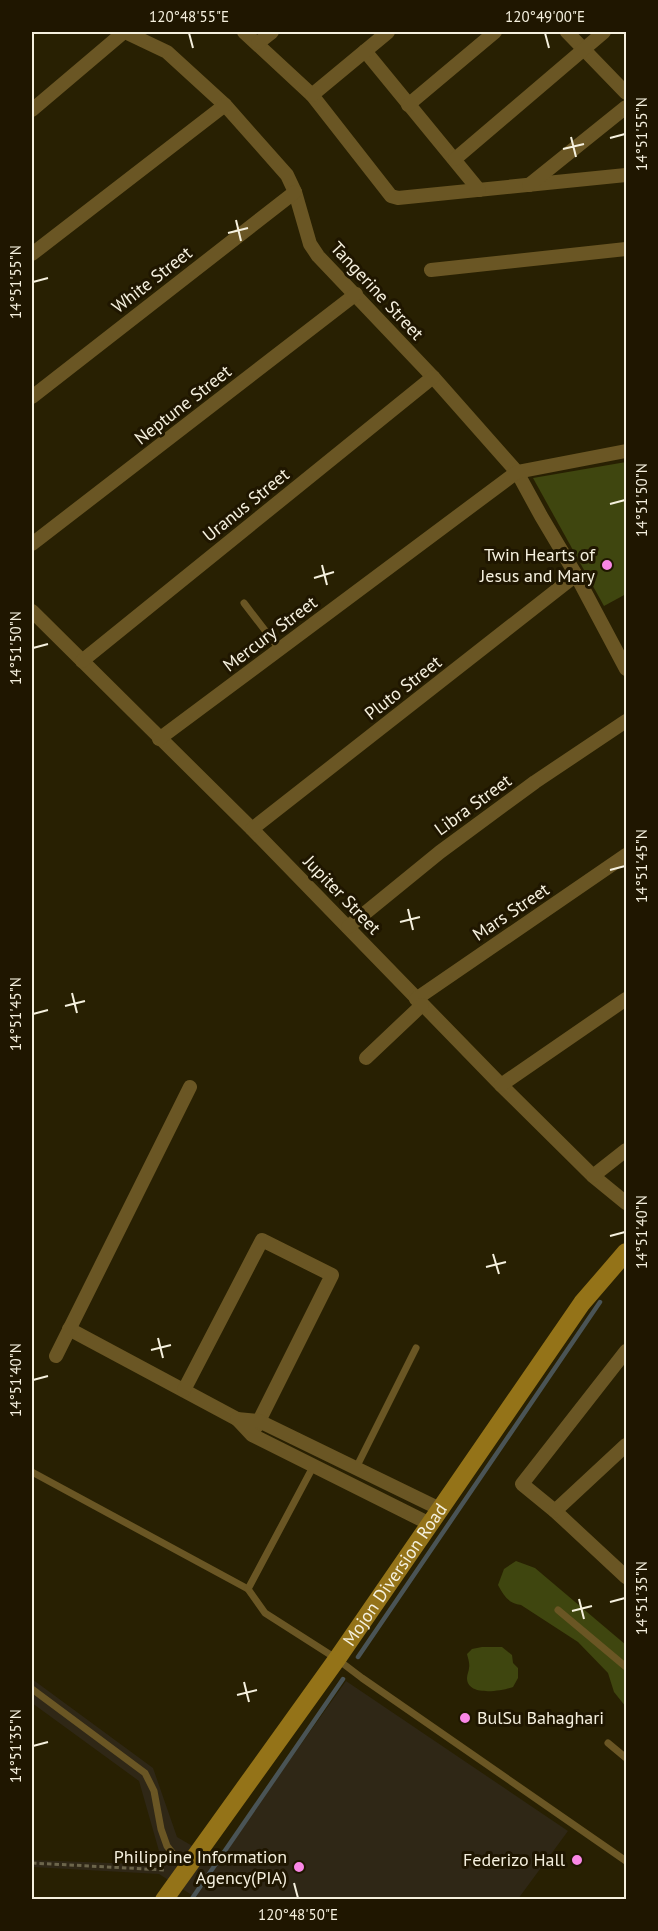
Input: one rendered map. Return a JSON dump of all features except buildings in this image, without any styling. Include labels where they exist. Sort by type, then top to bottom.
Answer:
[{"type":"street","name":"Tangerine Street","points":[[124,32],[167,52],[225,105],[287,175],[295,192],[310,244],[318,256],[433,377],[517,472],[627,669]]},
{"type":"street","points":[[32,110],[124,32]]},
{"type":"street","points":[[244,32],[312,95],[391,196],[398,198],[627,175]]},
{"type":"street","points":[[258,43],[272,32]]},
{"type":"street","points":[[312,95],[388,32]]},
{"type":"street","points":[[408,105],[495,32]]},
{"type":"street","points":[[567,32],[627,93]]},
{"type":"street","points":[[455,159],[604,32]]},
{"type":"street","points":[[365,51],[479,190]]},
{"type":"street","points":[[32,254],[225,105]]},
{"type":"street","points":[[529,185],[627,107]]},
{"type":"street","name":"White Street","points":[[32,397],[295,192]]},
{"type":"street","points":[[431,270],[627,249]]},
{"type":"street","name":"Neptune Street","points":[[32,544],[356,294]]},
{"type":"street","name":"Uranus Street","points":[[82,661],[433,377]]},
{"type":"street","points":[[517,472],[627,451]]},
{"type":"street","name":"Mercury Street","points":[[159,739],[517,472]]},
{"type":"street","name":"Pluto Street","points":[[252,829],[576,574]]},
{"type":"street","name":"Jupiter Street","points":[[32,611],[252,829],[501,1085],[593,1176],[627,1203]]},
{"type":"street","name":"Libra Street","points":[[348,927],[440,852],[535,782],[627,720]]},
{"type":"street","name":"Mars Street","points":[[366,1058],[419,1002],[627,855]]},
{"type":"street","points":[[501,1085],[627,999]]},
{"type":"street","points":[[56,1356],[190,1087]]},
{"type":"street","points":[[593,1176],[627,1150]]},
{"type":"street","points":[[184,1390],[262,1240],[332,1275],[252,1435]]},
{"type":"street","name":"Mojon Diversion Road","points":[[164,1899],[181,1865],[337,1659],[582,1303],[627,1252]]},
{"type":"street","points":[[69,1329],[237,1419],[252,1435],[314,1465],[435,1516]]},
{"type":"street","points":[[627,1351],[522,1484],[627,1577]]},
{"type":"street","points":[[237,1419],[259,1421],[356,1468],[435,1516]]},
{"type":"street","points":[[555,1511],[627,1445]]},
{"type":"lane","points":[[244,603],[280,650]]},
{"type":"lane","points":[[356,1468],[416,1348]]},
{"type":"lane","points":[[248,1588],[314,1465]]},
{"type":"lane","points":[[32,1472],[248,1588],[265,1613],[337,1659],[627,1861]]},
{"type":"lane","points":[[558,1610],[627,1667]]},
{"type":"lane","points":[[32,1689],[145,1773],[154,1791],[164,1838],[181,1865]]},
{"type":"lane","points":[[608,1743],[627,1758]]},
{"type":"path","points":[[32,1863],[168,1870],[181,1865]]},
{"type":"shaded area","points":[[32,1679],[153,1768],[177,1837],[218,1861],[346,1681],[568,1831],[518,1899],[198,1899],[159,1874],[32,1867],[32,1860],[163,1865],[139,1781],[32,1703]]},
{"type":"green space","points":[[626,462],[626,594],[604,606],[533,478]]},
{"type":"green space","points":[[516,1561],[535,1568],[626,1645],[626,1707],[614,1692],[608,1673],[578,1642],[504,1596],[498,1585],[504,1569]]},
{"type":"green space","points":[[502,1647],[512,1655],[513,1663],[518,1668],[518,1678],[513,1687],[486,1691],[473,1688],[469,1684],[467,1654],[472,1649]]},
{"type":"waterway","points":[[358,1657],[600,1302]]},
{"type":"waterway","points":[[191,1900],[343,1679]]},
{"type":"place","name":"Twin Hearts of Jesus and Mary","points":[[607,565]]},
{"type":"place","name":"BulSu Bahaghari","points":[[465,1718]]},
{"type":"place","name":"Federizo Hall","points":[[577,1860]]},
{"type":"place","name":"Philippine Information Agency(PIA)","points":[[299,1867]]}]
